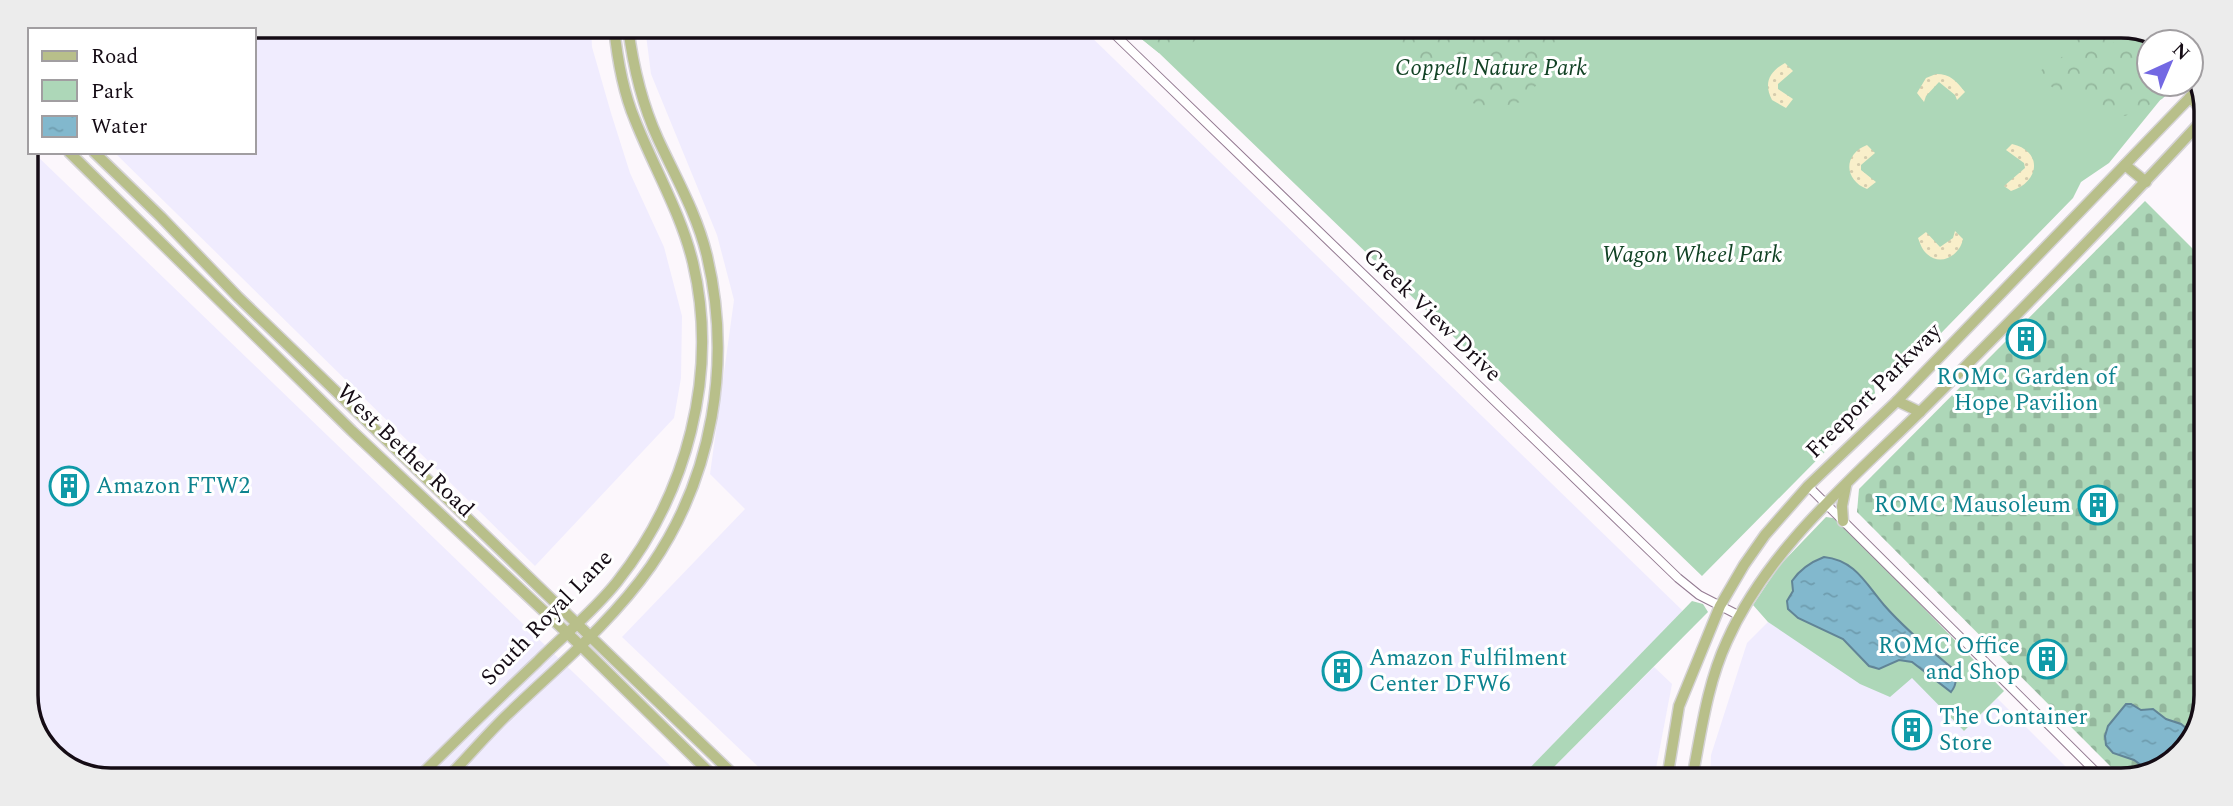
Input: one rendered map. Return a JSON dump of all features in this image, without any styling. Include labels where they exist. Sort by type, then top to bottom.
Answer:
[{"type":"main road","name":"South Royal Lane","points":[[428,768],[615,585],[652,532],[670,496],[682,463],[695,407],[702,357],[701,311],[693,263],[674,206],[633,117],[616,38]]},
{"type":"main road","name":"South Royal Lane","points":[[457,768],[506,716],[591,637],[650,566],[668,537],[697,473],[707,443],[713,409],[718,328],[707,255],[688,199],[657,136],[639,86],[630,38]]},
{"type":"main road","name":"Freeport Parkway","points":[[1669,768],[1679,706],[1720,606],[1765,535],[1808,486],[1907,391],[2189,98]]},
{"type":"main road","name":"Freeport Parkway","points":[[1694,768],[1717,666],[1740,616],[1762,581],[1826,503],[1920,412],[2146,182],[2194,129]]},
{"type":"main road","name":"West Bethel Road","points":[[71,154],[352,431],[581,646],[705,768]]},
{"type":"main road","name":"West Bethel Road","points":[[96,154],[269,326],[727,768]]},
{"type":"main road","points":[[2124,165],[2146,182]]},
{"type":"main road","points":[[99,181],[111,169]]},
{"type":"main road","points":[[674,206],[688,199]]},
{"type":"main road","points":[[258,337],[269,326]]},
{"type":"main road","points":[[1907,391],[1920,412]]},
{"type":"main road","points":[[1896,401],[1920,412]]},
{"type":"main road","points":[[695,407],[713,409]]},
{"type":"main road","points":[[352,431],[365,419]]},
{"type":"main road","points":[[1843,521],[1843,494],[1847,483]]},
{"type":"street","name":"Creek View Drive","points":[[1118,38],[1678,579],[1699,595],[1740,616]]},
{"type":"street","points":[[1808,486],[2093,768]]},
{"type":"shaded area","points":[[256,38],[592,38],[630,173],[664,247],[682,316],[681,378],[674,418],[535,566],[116,154],[256,154]]},
{"type":"shaded area","points":[[646,38],[1092,38],[1683,611],[1530,768],[760,768],[622,637],[745,509],[710,474],[734,300],[717,235],[651,74]]},
{"type":"shaded area","points":[[38,157],[673,768],[111,768],[88,764],[60,746],[42,718],[39,699]]},
{"type":"shaded area","points":[[1768,622],[1814,651],[1912,677],[1964,731],[1997,698],[2067,768],[1710,768],[1711,755],[1747,643]]},
{"type":"shaded area","points":[[1654,667],[1672,684],[1656,768],[1553,768]]},
{"type":"green space","name":"Wagon Wheel Park","points":[[1140,38],[2135,40],[2135,98],[2162,98],[2109,163],[2081,182],[2073,198],[1906,369],[1894,368],[1874,386],[1876,400],[1702,576]]},
{"type":"green space","points":[[1140,38],[1198,38],[1186,49],[1159,53]]},
{"type":"green space","name":"Coppell Nature Park","points":[[1388,38],[1569,38],[1542,79],[1521,102],[1496,108],[1472,103],[1429,79],[1410,57],[1398,53]]},
{"type":"green space","points":[[2074,38],[2107,38],[2119,46],[2135,40],[2135,98],[2163,98],[2125,116],[2049,85],[2038,72],[2076,45]]},
{"type":"green space","points":[[2145,201],[2194,250],[2194,704],[2185,731],[2162,755],[2140,765],[2112,768],[1857,512],[1859,489]]},
{"type":"green space","points":[[1826,517],[1833,518],[1852,534],[2004,691],[1964,731],[1912,678],[1890,697],[1860,684],[1768,622],[1753,605],[1779,566]]},
{"type":"green space","points":[[1692,601],[1703,604],[1708,612],[1553,768],[1530,768]]},
{"type":"sand","points":[[1785,63],[1793,71],[1778,84],[1778,89],[1793,99],[1786,108],[1772,100],[1768,88],[1772,74]]},
{"type":"sand","points":[[1936,74],[1953,79],[1965,92],[1957,100],[1955,95],[1939,82],[1924,102],[1917,93],[1926,78]]},
{"type":"sand","points":[[2012,144],[2029,153],[2034,167],[2028,181],[2011,191],[2004,186],[2025,168],[2024,163],[2006,150]]},
{"type":"sand","points":[[1867,145],[1875,153],[1861,165],[1861,170],[1876,182],[1867,189],[1854,180],[1849,167],[1854,154]]},
{"type":"sand","points":[[1955,231],[1963,239],[1961,245],[1954,254],[1944,259],[1932,258],[1927,254],[1918,238],[1926,232],[1940,247],[1953,238]]},
{"type":"water","points":[[1824,557],[1835,559],[1852,568],[1900,622],[1952,668],[1956,680],[1951,692],[1912,662],[1899,660],[1879,669],[1869,666],[1843,639],[1798,618],[1788,609],[1787,601],[1793,591],[1792,581],[1806,566]]},
{"type":"water","points":[[2126,704],[2131,704],[2141,710],[2153,709],[2186,729],[2162,755],[2141,765],[2113,753],[2106,745],[2108,726]]},
{"type":"place","name":"ROMC Garden of Hope Pavilion","points":[[2026,339]]},
{"type":"place","name":"Amazon FTW2","points":[[69,486]]},
{"type":"place","name":"ROMC Mausoleum","points":[[2098,505]]},
{"type":"place","name":"ROMC Office and Shop","points":[[2047,659]]},
{"type":"place","name":"Amazon Fulfilment Center DFW6","points":[[1342,671]]},
{"type":"place","name":"The Container Store","points":[[1912,730]]}]
